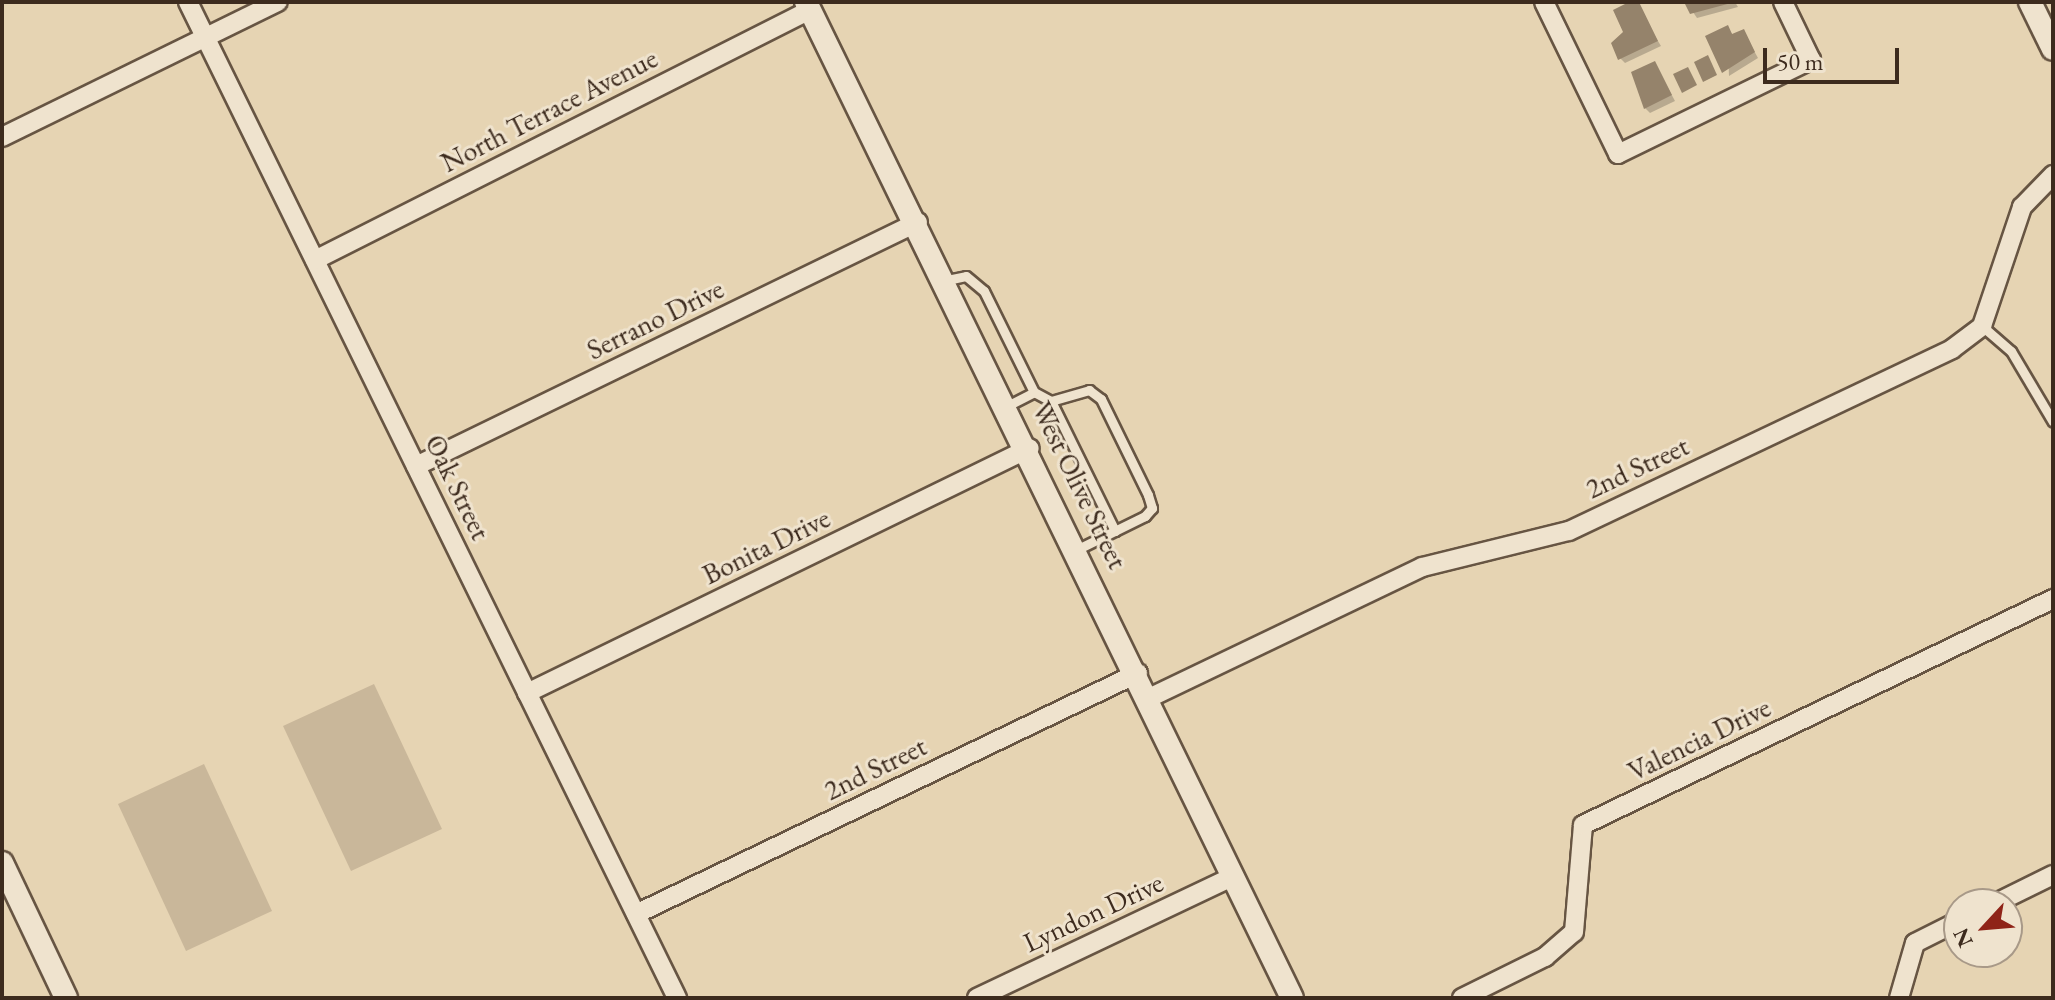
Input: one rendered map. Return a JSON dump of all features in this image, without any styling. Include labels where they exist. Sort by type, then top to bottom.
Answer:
[{"type":"street","name":"Oak Street","points":[[188,2],[677,998]]},
{"type":"street","points":[[2,137],[278,2]]},
{"type":"street","points":[[1544,2],[1618,154],[1811,60],[1783,2]]},
{"type":"street","points":[[2030,2],[2053,49]]},
{"type":"street","name":"West Olive Street","points":[[808,6],[1030,448],[1292,998]]},
{"type":"street","name":"North Terrace Avenue","points":[[315,260],[808,6]]},
{"type":"street","points":[[1982,326],[2022,207],[2053,175]]},
{"type":"street","name":"Serrano Drive","points":[[416,466],[918,222]]},
{"type":"street","name":"2nd Street","points":[[1149,698],[1422,567],[1569,531],[1952,349],[1982,326]]},
{"type":"street","name":"Bonita Drive","points":[[527,693],[1030,448]]},
{"type":"street","name":"Valencia Drive","points":[[1462,998],[1545,957],[1574,932],[1583,825],[2053,599]]},
{"type":"street","name":"2nd Street","points":[[636,914],[1138,673]]},
{"type":"street","points":[[2,863],[66,998]]},
{"type":"street","points":[[2023,890],[2053,875]]},
{"type":"street","name":"Lyndon Drive","points":[[977,998],[1232,877]]},
{"type":"street","points":[[1899,998],[1915,943],[1943,929]]},
{"type":"lane","points":[[947,280],[966,276],[984,291],[1034,392],[1051,401],[1115,531]]},
{"type":"lane","points":[[1982,326],[2011,351],[2053,422]]},
{"type":"lane","points":[[1051,401],[1089,390],[1108,413],[1152,508],[1078,549]]},
{"type":"lane","points":[[1009,405],[1034,392]]},
{"type":"shaded area","points":[[374,684],[442,829],[351,871],[283,726]]},
{"type":"shaded area","points":[[204,764],[272,911],[186,951],[118,804]]},
{"type":"building","points":[[1629,2],[1639,2],[1658,41],[1618,60],[1611,43],[1623,32],[1613,10]]},
{"type":"building","points":[[1684,2],[1735,2],[1690,14]]},
{"type":"building","points":[[1728,25],[1732,34],[1744,29],[1755,52],[1722,73],[1705,36]]},
{"type":"building","points":[[1708,55],[1717,75],[1703,82],[1694,62]]},
{"type":"building","points":[[1655,61],[1672,95],[1644,109],[1631,72]]},
{"type":"building","points":[[1688,67],[1697,85],[1682,93],[1673,74]]}]
